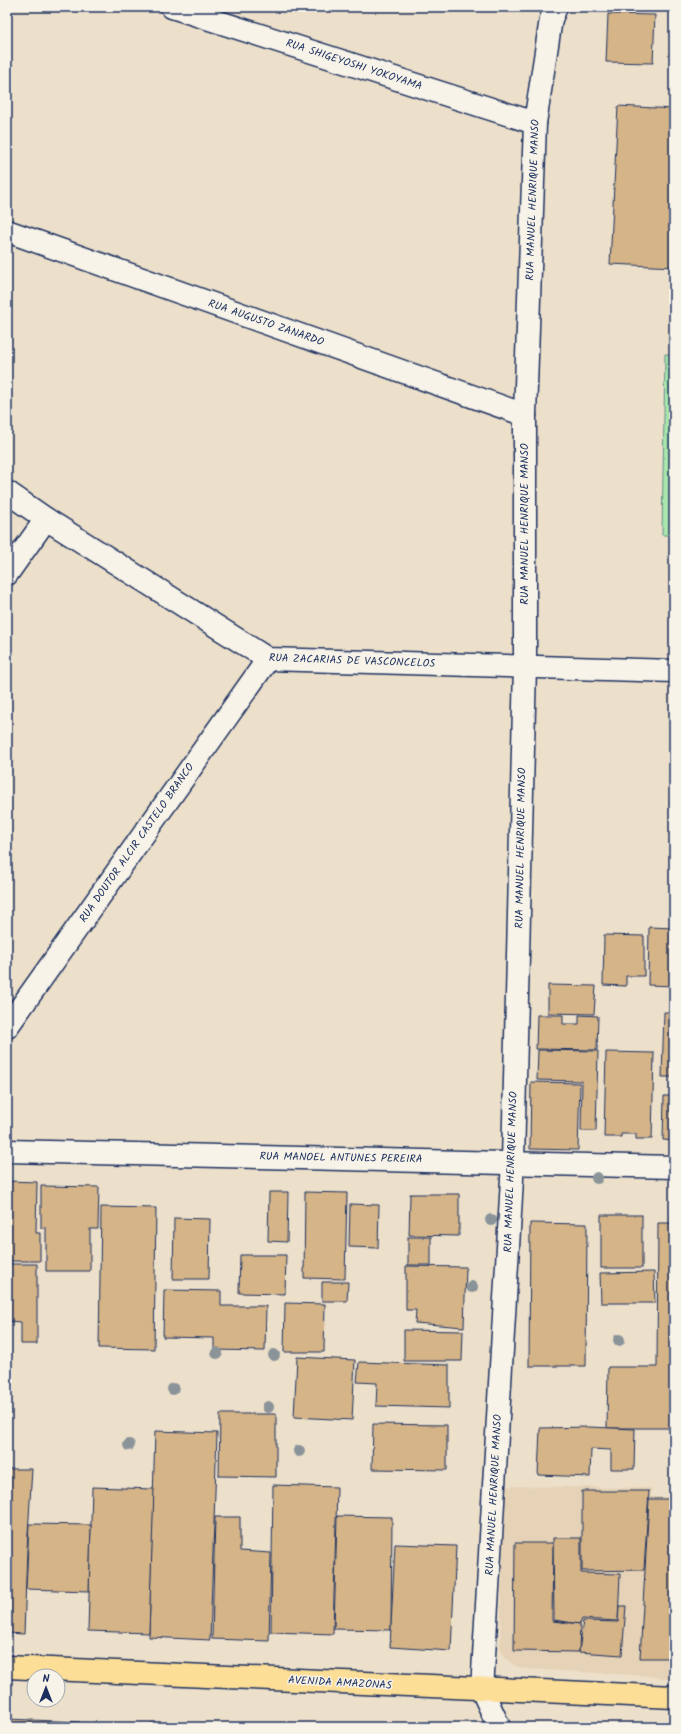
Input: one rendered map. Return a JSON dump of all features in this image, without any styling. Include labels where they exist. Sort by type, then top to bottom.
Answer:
[{"type":"main road","name":"AVENIDA AMAZONAS","points":[[7,1668],[674,1698]]},
{"type":"street","name":"RUA SHIGEYOSHI YOKOYAMA","points":[[172,7],[535,123]]},
{"type":"street","name":"RUA MANUEL HENRIQUE MANSO","points":[[482,1690],[513,1162],[525,666],[524,415],[535,123],[551,19],[556,7]]},
{"type":"street","name":"RUA AUGUSTO ZANARDO","points":[[7,232],[524,415]]},
{"type":"street","name":"RUA ZACARIAS DE VASCONCELOS","points":[[7,492],[46,519],[268,659],[674,671]]},
{"type":"street","points":[[7,574],[46,519]]},
{"type":"street","name":"RUA DOUTOR ALCIR CASTELO BRANCO","points":[[7,1027],[268,659]]},
{"type":"street","name":"RUA MANOEL ANTUNES PEREIRA","points":[[7,1151],[674,1167]]},
{"type":"street","points":[[482,1690],[500,1727]]},
{"type":"shaded area","points":[[504,1486],[652,1488],[651,1497],[674,1497],[674,1680],[650,1676],[525,1669],[515,1666],[506,1659],[500,1649]]},
{"type":"green space","points":[[665,354],[674,355],[674,535],[662,535]]},
{"type":"building","points":[[608,14],[655,15],[653,63],[606,62]]},
{"type":"building","points":[[618,106],[674,109],[674,267],[610,264]]},
{"type":"building","points":[[649,927],[674,928],[674,986],[648,985]]},
{"type":"building","points":[[604,935],[644,936],[644,976],[626,976],[626,986],[603,985]]},
{"type":"building","points":[[548,985],[596,986],[594,1014],[548,1013]]},
{"type":"building","points":[[664,1012],[674,1013],[674,1077],[662,1077]]},
{"type":"building","points":[[537,1015],[563,1015],[563,1024],[579,1024],[579,1015],[598,1016],[597,1050],[536,1049]]},
{"type":"building","points":[[538,1050],[598,1051],[596,1131],[581,1131],[582,1081],[537,1080]]},
{"type":"building","points":[[606,1052],[654,1053],[652,1139],[636,1139],[636,1134],[621,1134],[621,1137],[604,1137]]},
{"type":"building","points":[[531,1082],[580,1083],[578,1150],[530,1149]]},
{"type":"building","points":[[664,1096],[674,1096],[674,1141],[663,1140]]},
{"type":"building","points":[[7,1181],[37,1182],[36,1233],[40,1233],[40,1261],[7,1261]]},
{"type":"building","points":[[41,1186],[99,1187],[98,1229],[90,1229],[90,1271],[46,1271],[46,1228],[41,1228]]},
{"type":"building","points":[[269,1192],[288,1192],[287,1242],[268,1241]]},
{"type":"building","points":[[305,1192],[347,1193],[345,1279],[304,1278]]},
{"type":"building","points":[[410,1194],[459,1194],[459,1236],[409,1235]]},
{"type":"building","points":[[350,1204],[379,1205],[378,1248],[349,1247]]},
{"type":"building","points":[[101,1207],[156,1208],[154,1349],[99,1348]]},
{"type":"building","points":[[601,1215],[642,1215],[642,1268],[601,1268]]},
{"type":"building","points":[[174,1218],[210,1219],[209,1279],[173,1279]]},
{"type":"building","points":[[530,1223],[587,1224],[586,1366],[529,1366]]},
{"type":"building","points":[[658,1223],[674,1223],[674,1428],[607,1428],[608,1367],[657,1367]]},
{"type":"building","points":[[408,1237],[431,1237],[431,1265],[408,1265]]},
{"type":"building","points":[[240,1255],[286,1255],[285,1294],[239,1293]]},
{"type":"building","points":[[7,1264],[37,1264],[37,1344],[21,1344],[21,1322],[7,1321]]},
{"type":"building","points":[[406,1266],[466,1267],[464,1327],[415,1323],[416,1310],[406,1310]]},
{"type":"building","points":[[654,1272],[655,1303],[601,1303],[600,1273]]},
{"type":"building","points":[[322,1282],[348,1282],[347,1301],[322,1301]]},
{"type":"building","points":[[164,1290],[221,1291],[221,1306],[266,1306],[265,1351],[214,1350],[214,1338],[163,1337]]},
{"type":"building","points":[[285,1303],[325,1304],[324,1352],[284,1352]]},
{"type":"building","points":[[404,1330],[463,1331],[462,1361],[404,1361]]},
{"type":"building","points":[[297,1357],[355,1360],[352,1420],[294,1417]]},
{"type":"building","points":[[359,1362],[449,1365],[449,1408],[376,1406],[377,1383],[357,1382]]},
{"type":"building","points":[[220,1414],[276,1414],[276,1477],[219,1476]]},
{"type":"building","points":[[373,1424],[447,1425],[447,1470],[372,1469]]},
{"type":"building","points":[[589,1427],[635,1429],[634,1469],[611,1469],[611,1450],[591,1449],[590,1477],[538,1475],[540,1428]]},
{"type":"building","points":[[155,1431],[217,1433],[210,1640],[149,1637]]},
{"type":"building","points":[[7,1469],[32,1469],[24,1634],[7,1633]]},
{"type":"building","points":[[273,1485],[337,1487],[333,1634],[271,1632]]},
{"type":"building","points":[[92,1487],[154,1489],[149,1633],[88,1631]]},
{"type":"building","points":[[582,1491],[649,1491],[644,1570],[582,1571]]},
{"type":"building","points":[[649,1499],[674,1499],[674,1658],[640,1658]]},
{"type":"building","points":[[337,1516],[392,1517],[391,1630],[334,1629]]},
{"type":"building","points":[[215,1517],[240,1517],[240,1551],[271,1553],[269,1641],[212,1639]]},
{"type":"building","points":[[29,1524],[91,1525],[89,1591],[26,1589]]},
{"type":"building","points":[[553,1538],[581,1538],[581,1573],[620,1574],[618,1621],[582,1619],[580,1624],[554,1620]]},
{"type":"building","points":[[515,1543],[553,1543],[552,1621],[580,1624],[579,1652],[514,1651]]},
{"type":"building","points":[[395,1544],[456,1546],[451,1651],[390,1647]]},
{"type":"building","points":[[619,1606],[626,1606],[622,1655],[579,1652],[583,1621],[618,1622]]},
{"type":"building","points":[[7,1719],[80,1722],[79,1727],[7,1727]]},
{"type":"building","points":[[151,1723],[201,1725],[201,1727],[151,1727]]},
{"type":"building","points":[[266,1724],[325,1725],[325,1727],[266,1727]]}]
